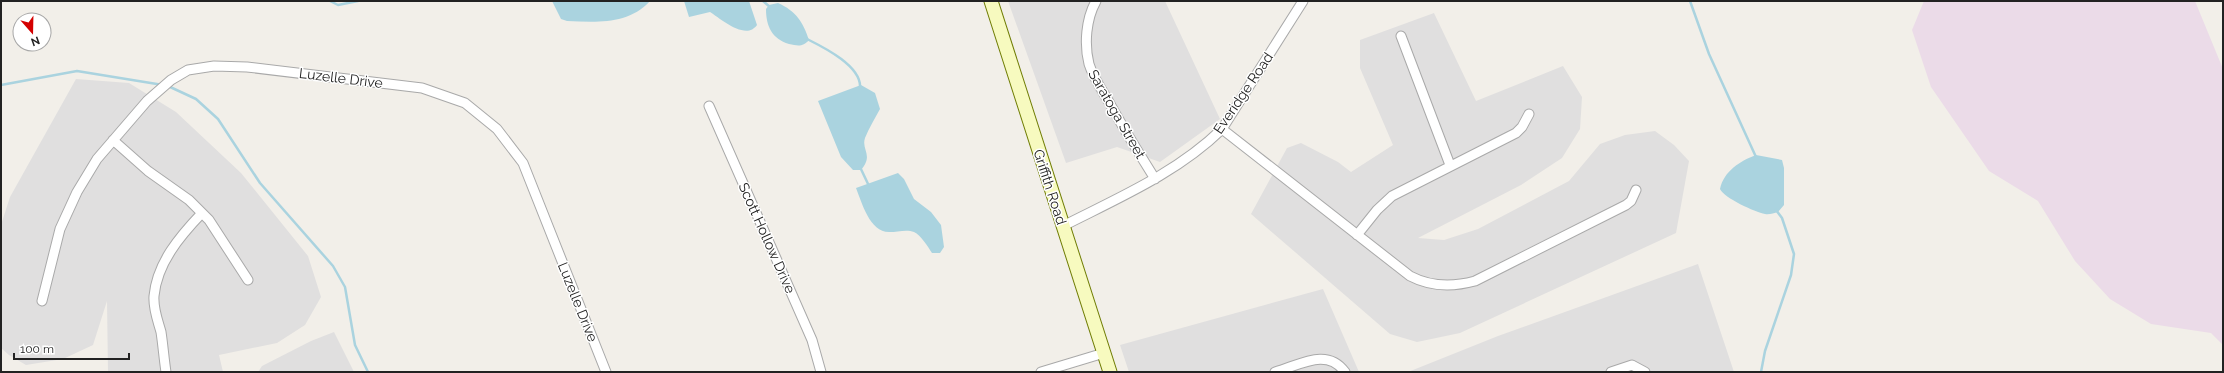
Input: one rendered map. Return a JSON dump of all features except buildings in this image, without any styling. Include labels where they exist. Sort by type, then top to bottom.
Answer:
[{"type":"street","name":"Griffith Road","points":[[991,1],[1110,372]]},
{"type":"street","name":"Saratoga Street","points":[[1096,1],[1091,10],[1087,34],[1089,65],[1107,99],[1155,179]]},
{"type":"street","name":"Everidge Road","points":[[1063,226],[1155,179],[1179,165],[1205,146],[1222,129],[1303,1]]},
{"type":"street","points":[[1401,36],[1450,166]]},
{"type":"street","name":"Luzelle Drive","points":[[42,301],[63,223],[77,192],[97,158],[147,101],[171,80],[188,70],[214,66],[246,67],[422,88],[465,103],[497,129],[523,163],[606,372]]},
{"type":"street","name":"Scott Hollow Drive","points":[[709,106],[812,340],[821,372]]},
{"type":"street","points":[[1357,235],[1386,201],[1400,191],[1516,133],[1522,127],[1528,114]]},
{"type":"street","points":[[1222,129],[1400,270],[1418,280],[1438,285],[1462,285],[1475,281],[1626,205],[1631,201],[1636,190]]},
{"type":"street","points":[[113,140],[148,171],[189,200],[202,213],[225,243],[248,280]]},
{"type":"street","points":[[166,372],[161,333],[155,309],[154,297],[157,280],[164,261],[189,226],[202,213]]},
{"type":"street","points":[[1041,372],[1104,353]]},
{"type":"street","points":[[1275,372],[1324,358],[1332,360],[1345,372]]},
{"type":"street","points":[[1611,372],[1632,365],[1646,372]]},
{"type":"shaded area","points":[[1008,1],[1165,1],[1220,119],[1160,162],[1117,147],[1066,163]]},
{"type":"shaded area","points":[[1924,1],[2195,1],[2223,69],[2223,345],[2211,333],[2151,324],[2110,299],[2075,261],[2038,201],[1989,171],[1931,87],[1912,30]]},
{"type":"shaded area","points":[[1434,13],[1476,101],[1563,66],[1582,97],[1580,129],[1562,158],[1521,185],[1418,238],[1444,240],[1478,229],[1569,181],[1600,144],[1625,135],[1655,131],[1674,145],[1689,161],[1676,233],[1460,333],[1417,342],[1390,334],[1251,214],[1287,148],[1301,143],[1338,162],[1351,172],[1393,145],[1360,68],[1360,40]]},
{"type":"shaded area","points":[[76,79],[129,83],[176,112],[241,173],[308,256],[321,297],[305,325],[277,343],[219,355],[223,372],[108,372],[107,301],[93,345],[63,359],[26,365],[9,355],[1,348],[1,225],[10,197]]},
{"type":"shaded area","points":[[1698,264],[1734,372],[1408,372],[1498,336]]},
{"type":"shaded area","points":[[1323,289],[1359,372],[1129,372],[1120,345]]},
{"type":"shaded area","points":[[334,332],[354,372],[258,372],[262,366],[311,341]]},
{"type":"water","points":[[552,1],[650,1],[641,9],[622,18],[590,22],[567,21],[561,19]]},
{"type":"water","points":[[684,1],[749,1],[757,25],[747,31],[740,30],[710,12],[689,17]]},
{"type":"water","points":[[778,3],[794,13],[801,22],[809,40],[805,44],[795,45],[783,42],[771,31],[767,21],[766,9],[769,5]]},
{"type":"water","points":[[861,85],[875,93],[880,109],[865,138],[864,142],[867,160],[865,165],[861,170],[853,170],[841,157],[818,101]]},
{"type":"water","points":[[1756,155],[1782,160],[1784,168],[1784,205],[1778,212],[1772,214],[1754,211],[1733,200],[1720,189],[1729,172],[1744,160]]},
{"type":"water","points":[[898,173],[904,179],[914,199],[931,212],[941,225],[944,247],[940,253],[932,253],[922,238],[914,232],[890,232],[877,228],[864,209],[856,188]]},
{"type":"waterway","points":[[330,1],[338,5],[358,1]]},
{"type":"waterway","points":[[763,1],[770,7]]},
{"type":"waterway","points":[[1690,1],[1709,54],[1756,157]]},
{"type":"waterway","points":[[807,39],[831,52],[848,65],[855,72],[859,80],[860,88]]},
{"type":"waterway","points":[[1,85],[77,71],[163,85]]},
{"type":"waterway","points":[[168,86],[196,99],[218,119],[260,183],[333,266],[345,287],[355,345],[368,372]]},
{"type":"waterway","points":[[860,167],[869,186]]},
{"type":"waterway","points":[[1761,372],[1765,351],[1791,275],[1794,254],[1782,218],[1776,210]]}]
